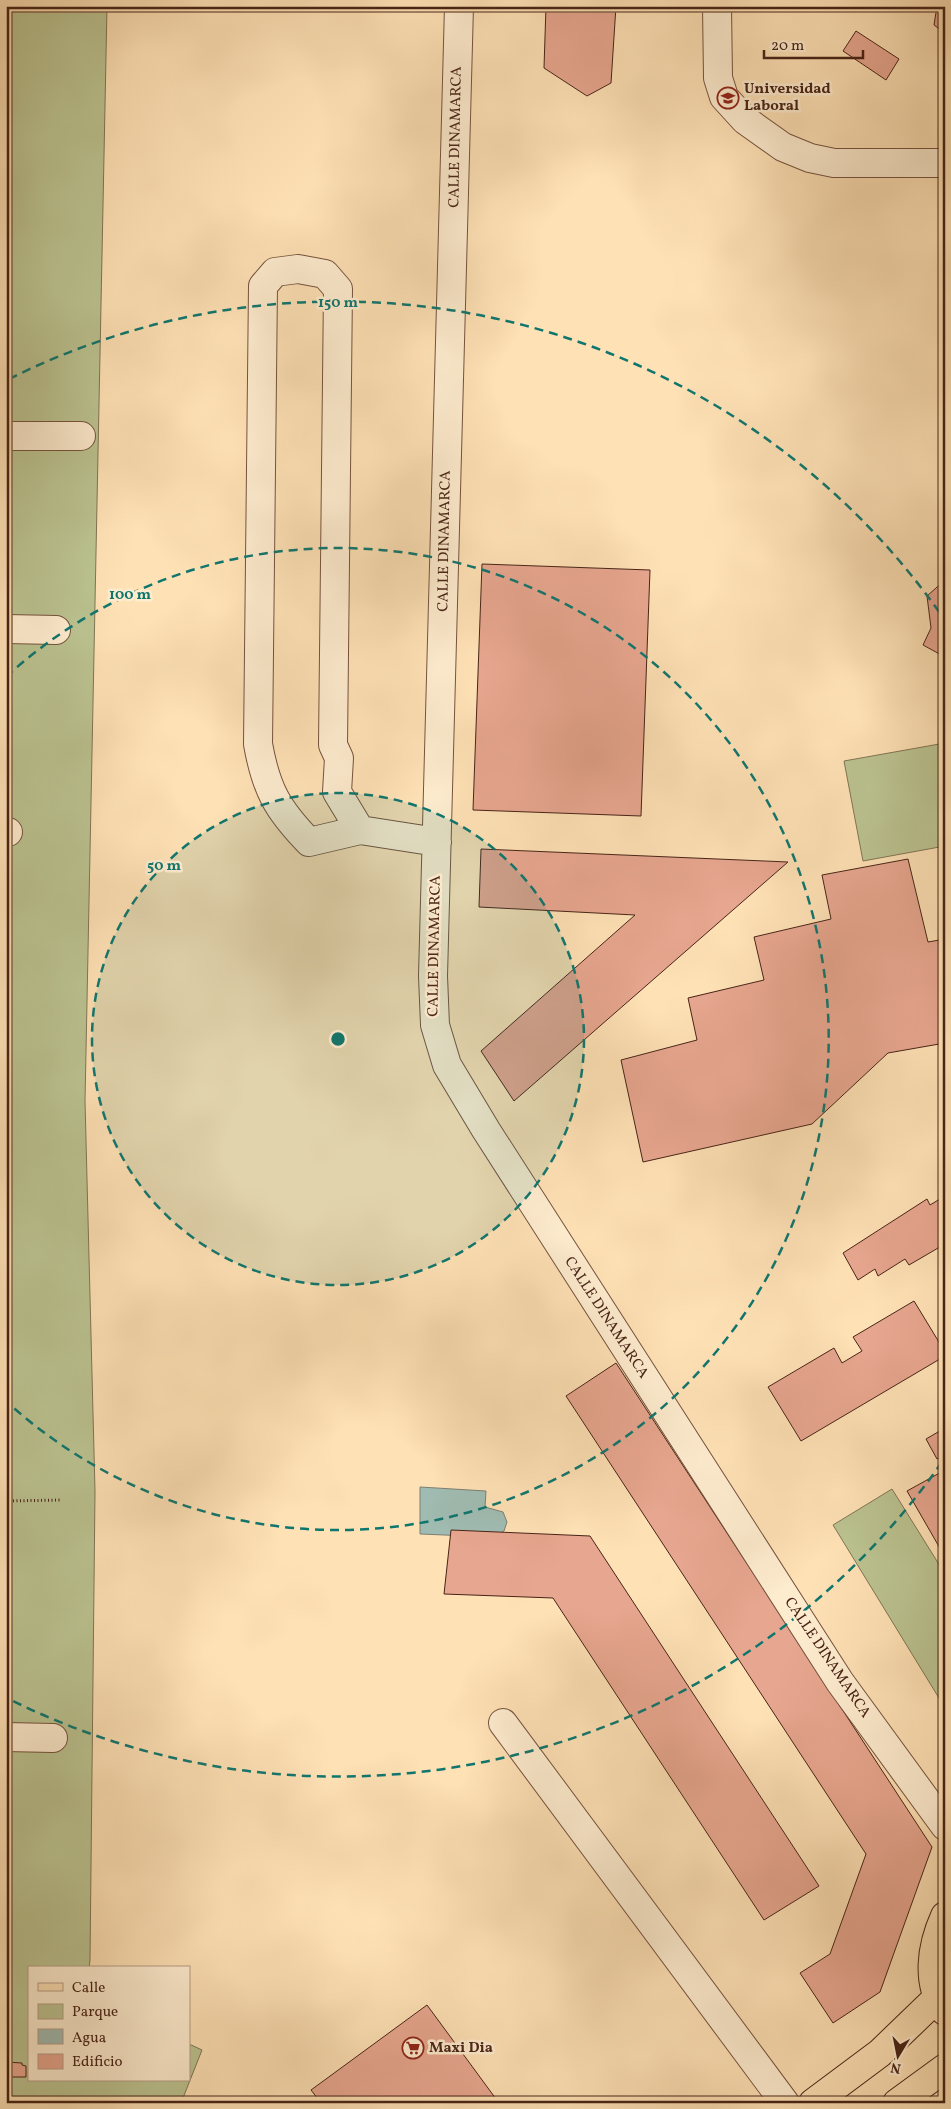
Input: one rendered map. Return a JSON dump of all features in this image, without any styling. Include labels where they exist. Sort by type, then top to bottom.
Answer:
[{"type":"main road","points":[[813,2103],[941,2005],[932,1971],[932,1962],[934,1944],[945,1916]]},
{"type":"main road","points":[[898,2103],[945,2068]]},
{"type":"street","name":"CALLE DINAMARCA","points":[[459,6],[433,976],[435,1025],[447,1065],[486,1130],[840,1682],[945,1826]]},
{"type":"street","points":[[717,6],[718,78],[724,98],[745,120],[783,147],[810,158],[834,163],[945,163]]},
{"type":"street","points":[[360,830],[337,792],[339,758],[333,745],[338,289],[325,274],[298,269],[275,272],[263,286],[258,744],[263,771],[271,794],[289,821],[309,842],[360,830],[437,842]]},
{"type":"street","points":[[6,436],[81,436]]},
{"type":"street","points":[[6,629],[56,630]]},
{"type":"street","points":[[503,1724],[785,2103]]},
{"type":"street","points":[[6,1737],[53,1738]]},
{"type":"path","points":[[6,1501],[62,1500]]},
{"type":"green space","points":[[6,6],[107,6],[85,1101],[95,1491],[90,1960],[89,1966],[28,1966],[28,2082],[189,2082],[181,2103],[6,2103]]},
{"type":"green space","points":[[945,743],[945,846],[863,861],[844,761]]},
{"type":"green space","points":[[892,1489],[945,1574],[945,1701],[942,1703],[833,1525]]},
{"type":"green space","points":[[190,2044],[202,2050],[190,2080]]},
{"type":"water","points":[[420,1487],[486,1491],[485,1507],[503,1512],[507,1522],[504,1531],[493,1537],[420,1534]]},
{"type":"building","points":[[546,6],[616,6],[611,83],[587,96],[544,68]]},
{"type":"building","points":[[937,6],[945,6],[945,33],[934,25]]},
{"type":"building","points":[[856,31],[899,59],[886,80],[843,51]]},
{"type":"building","points":[[482,564],[650,570],[641,816],[473,810]]},
{"type":"building","points":[[945,580],[945,657],[923,645],[931,628],[927,596]]},
{"type":"building","points":[[481,849],[788,862],[514,1101],[481,1051],[635,915],[479,907]]},
{"type":"building","points":[[908,859],[928,942],[945,939],[945,1043],[888,1053],[812,1124],[643,1162],[621,1060],[697,1040],[688,998],[764,980],[754,937],[831,919],[822,875]]},
{"type":"building","points":[[945,1196],[945,1244],[909,1265],[905,1259],[878,1276],[875,1269],[858,1280],[843,1253],[927,1199],[930,1205]]},
{"type":"building","points":[[914,1301],[945,1352],[945,1356],[801,1441],[768,1387],[834,1348],[842,1363],[862,1351],[853,1337]]},
{"type":"building","points":[[616,1363],[932,1847],[880,1992],[833,2023],[800,1973],[830,1954],[866,1854],[566,1396]]},
{"type":"building","points":[[945,1428],[945,1455],[937,1459],[926,1439]]},
{"type":"building","points":[[945,1470],[945,1557],[907,1491]]},
{"type":"building","points":[[451,1530],[590,1536],[819,1886],[764,1920],[553,1598],[444,1594]]},
{"type":"building","name":"Maxi Dia","points":[[427,2005],[499,2103],[321,2103],[311,2090]]},
{"type":"building","points":[[6,2062],[22,2063],[22,2065],[26,2066],[26,2077],[6,2077]]},
{"type":"place","name":"Universidad Laboral","points":[[728,98]]},
{"type":"place","name":"Maxi Dia","points":[[413,2048]]}]
